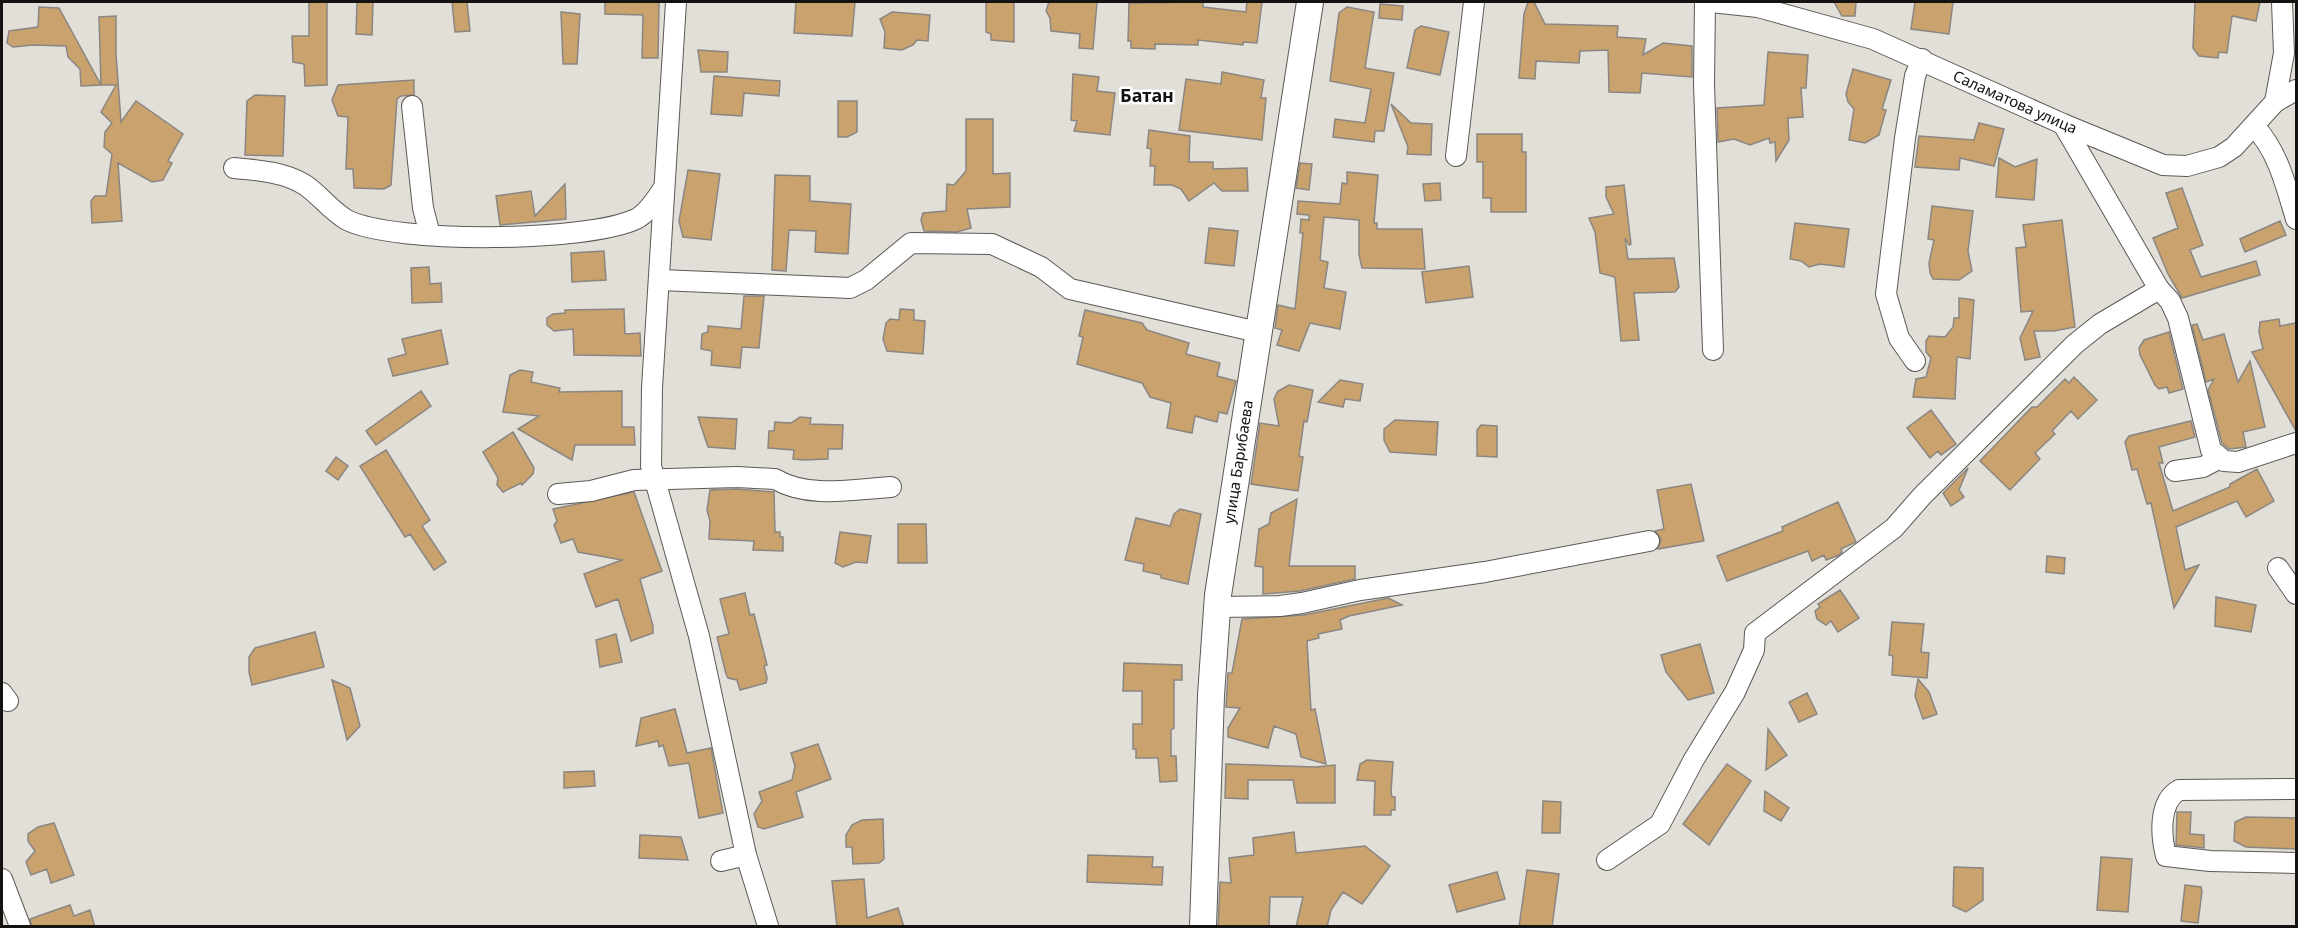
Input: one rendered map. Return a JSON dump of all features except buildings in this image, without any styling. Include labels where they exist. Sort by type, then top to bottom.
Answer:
[{"type":"street","points":[[676,2],[674,64],[663,189],[660,280],[652,388],[651,466],[699,636],[746,855],[768,927]]},
{"type":"street","name":"улица Барибаева","points":[[1203,927],[1211,695],[1217,607],[1310,2]]},
{"type":"street","points":[[1456,156],[1474,2]]},
{"type":"street","points":[[1705,2],[1704,84],[1713,350]]},
{"type":"street","name":"Саламатова улица","points":[[1711,2],[1758,7],[1873,39],[2063,124],[2163,165],[2187,166],[2219,157],[2234,147],[2275,102],[2296,90]]},
{"type":"street","points":[[2275,102],[2284,53],[2282,2]]},
{"type":"street","points":[[1915,361],[1899,338],[1886,294],[1905,138],[1915,76],[1922,59]]},
{"type":"street","points":[[412,106],[420,185],[430,235]]},
{"type":"street","points":[[2063,124],[2178,318],[2211,450],[2220,458],[2238,462],[2296,443]]},
{"type":"street","points":[[2254,126],[2266,139],[2278,165],[2296,219]]},
{"type":"street","points":[[234,168],[267,171],[303,184],[347,220],[368,226],[462,238],[605,230],[638,219],[663,189]]},
{"type":"street","points":[[660,280],[850,288],[866,280],[911,243],[992,244],[1041,267],[1070,289],[1258,332]]},
{"type":"street","points":[[1607,860],[1660,824],[1693,761],[1713,733],[1735,692],[1754,650],[1755,633],[1894,528],[2075,344],[2100,324],[2159,289]]},
{"type":"street","points":[[2175,471],[2203,467],[2220,458]]},
{"type":"street","points":[[558,494],[591,491],[634,480],[764,478],[814,491],[891,488]]},
{"type":"street","points":[[1217,607],[1302,603],[1360,590],[1485,572],[1649,542]]},
{"type":"street","points":[[2278,568],[2296,594]]},
{"type":"street","points":[[2296,789],[2179,790],[2171,795],[2166,803],[2163,842],[2166,856],[2210,861],[2296,863]]},
{"type":"street","points":[[721,861],[746,855]]},
{"type":"street","points":[[2,879],[20,927]]},
{"type":"district","name":"Батан","points":[[1147,96]]}]
